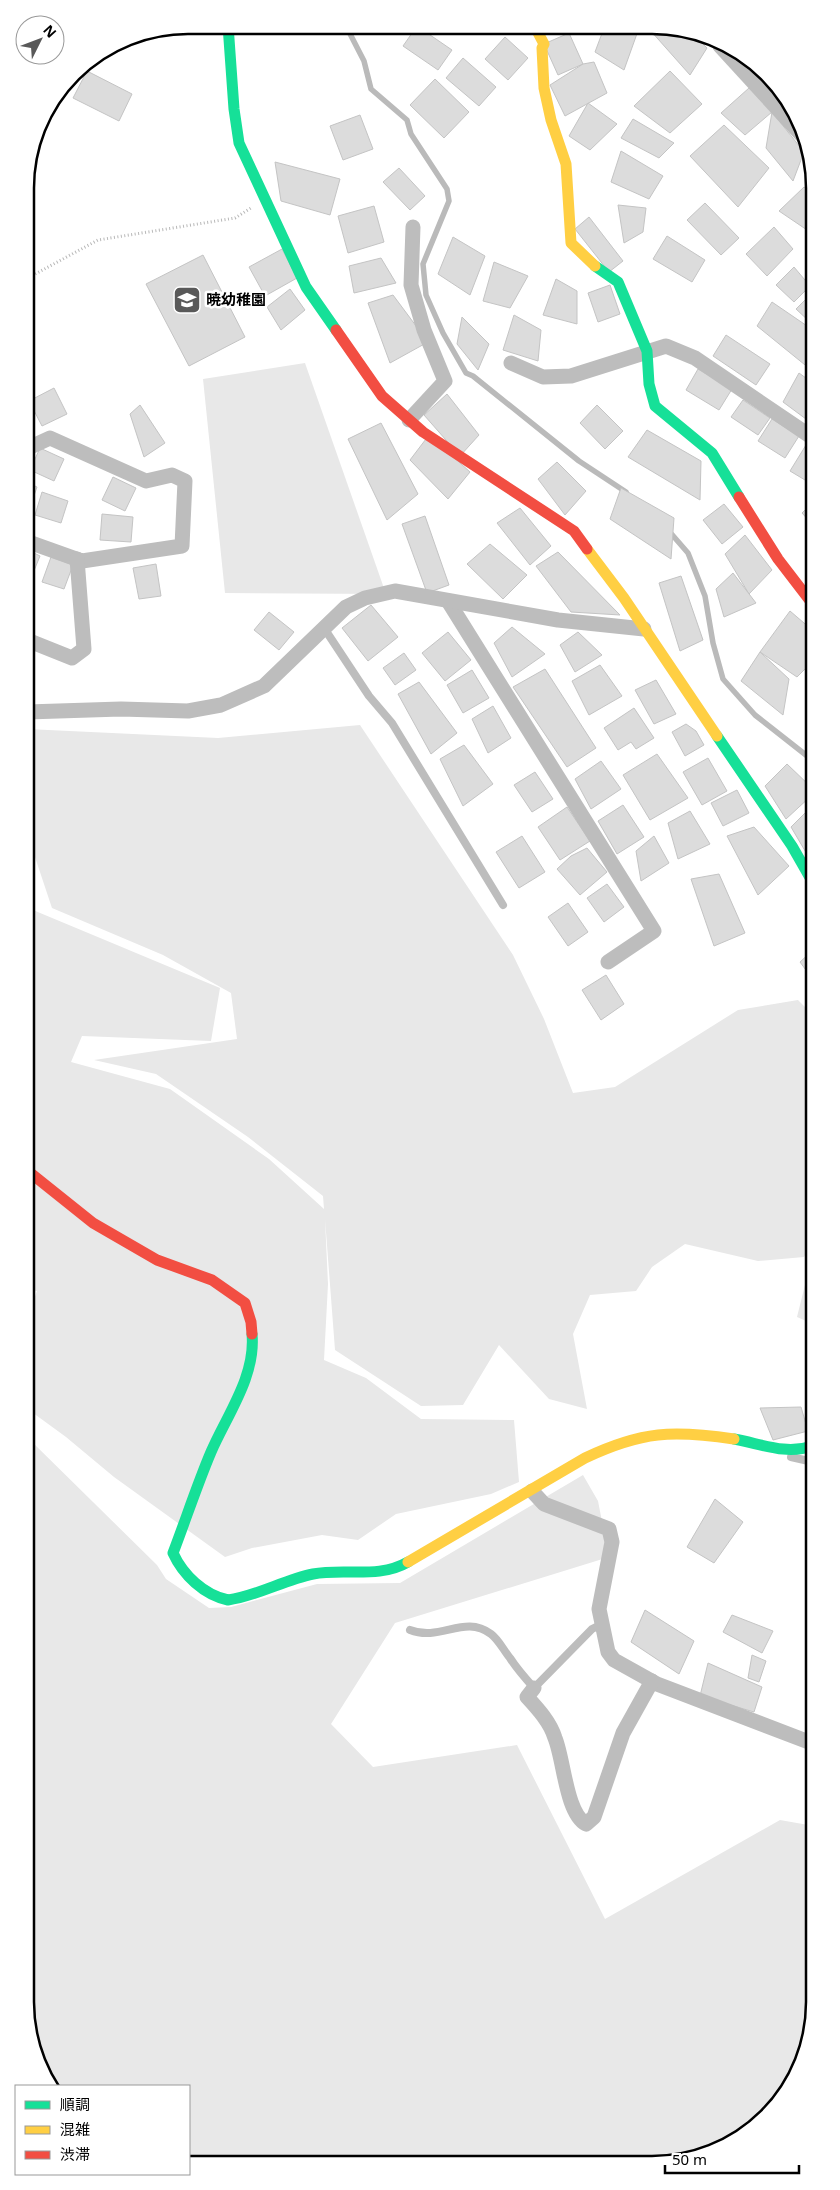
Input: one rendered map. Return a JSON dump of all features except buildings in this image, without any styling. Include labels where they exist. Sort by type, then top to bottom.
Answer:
[{"type":"street","points":[[229,34],[234,109],[239,143],[306,287],[382,396],[423,432],[574,531],[644,628],[792,846],[806,870]]},
{"type":"street","points":[[539,34],[544,44],[542,48],[544,88],[551,120],[566,164],[571,243],[594,265],[618,282],[647,351],[649,384],[655,406],[712,453],[778,559],[806,595]]},
{"type":"street","points":[[727,54],[792,124]]},
{"type":"street","points":[[409,420],[444,381],[424,330],[411,285],[413,227]]},
{"type":"street","points":[[511,364],[542,377],[572,376],[666,346],[695,358],[806,433]]},
{"type":"street","points":[[34,445],[50,438],[146,481],[172,475],[185,481],[182,546],[82,561],[34,543]]},
{"type":"street","points":[[34,643],[72,658],[84,649],[77,559]]},
{"type":"street","points":[[34,712],[121,709],[188,711],[221,704],[264,686],[346,607],[365,598],[395,591],[558,620],[644,628]]},
{"type":"street","points":[[448,601],[654,931],[608,962]]},
{"type":"street","points":[[34,1176],[93,1223],[157,1260],[212,1280],[245,1303],[251,1322],[253,1345],[244,1382],[211,1452],[174,1553],[177,1563],[203,1589],[218,1598],[229,1600],[314,1574],[390,1569],[402,1565],[599,1451],[656,1435],[676,1433],[740,1440],[784,1451],[806,1449]]},
{"type":"street","points":[[532,1491],[544,1504],[609,1529],[612,1542],[599,1609],[608,1652],[614,1660],[652,1681],[806,1741]]},
{"type":"street","points":[[534,1688],[526,1697],[543,1714],[555,1736],[564,1768],[571,1806],[580,1820],[586,1824],[594,1817],[623,1733],[652,1681]]},
{"type":"lane","points":[[324,628],[369,696],[392,723],[503,905]]},
{"type":"lane","points":[[784,1451],[793,1459],[806,1461]]},
{"type":"lane","points":[[410,1630],[422,1634],[470,1626],[482,1628],[493,1636],[521,1674],[534,1688],[592,1629],[602,1624]]},
{"type":"path","points":[[34,275],[98,240],[235,218],[267,200]]},
{"type":"shaded area","points":[[305,363],[386,594],[225,593],[203,379]]},
{"type":"shaded area","points":[[360,725],[513,955],[544,1019],[573,1093],[615,1087],[738,1010],[798,1000],[806,1008],[806,1253],[804,1257],[758,1261],[685,1244],[652,1267],[636,1291],[590,1295],[573,1334],[587,1409],[549,1399],[499,1345],[463,1405],[421,1406],[335,1350],[325,1219],[328,1284],[324,1360],[366,1378],[421,1419],[514,1420],[519,1482],[491,1494],[396,1514],[358,1540],[322,1535],[252,1548],[225,1557],[114,1477],[66,1437],[34,1414],[34,1299],[37,1291],[34,1290],[34,910],[220,988],[211,1041],[82,1036],[71,1062],[170,1089],[269,1159],[324,1209],[323,1196],[248,1137],[156,1074],[94,1060],[237,1039],[231,993],[163,955],[52,908],[34,854],[34,729],[218,738]]},
{"type":"shaded area","points":[[806,1281],[806,1321],[797,1317]]},
{"type":"shaded area","points":[[34,1444],[157,1565],[166,1579],[209,1608],[231,1607],[317,1584],[400,1583],[583,1475],[598,1501],[609,1557],[395,1623],[331,1724],[373,1767],[517,1745],[605,1919],[780,1820],[806,1825],[806,2012],[803,2032],[794,2061],[780,2088],[754,2118],[729,2136],[692,2151],[652,2156],[190,2156],[190,2085],[58,2085],[39,2042],[34,2002]]},
{"type":"waterway","points":[[350,34],[364,61],[371,89],[407,120],[411,134],[447,189],[449,201],[423,264],[426,295],[443,333],[466,373],[473,376],[579,461],[626,492]]},
{"type":"waterway","points":[[668,530],[688,553],[705,596],[713,643],[723,679],[755,715],[806,755]]},
{"type":"traffic: fast","points":[[229,34],[234,109],[239,143],[306,287],[336,330]]},
{"type":"traffic: fast","points":[[595,266],[618,282],[647,351],[649,384],[655,406],[712,453],[739,497]]},
{"type":"traffic: fast","points":[[717,736],[792,846],[806,870]]},
{"type":"traffic: fast","points":[[252,1334],[250,1365],[245,1380],[211,1452],[173,1553],[182,1569],[203,1589],[228,1600],[313,1574],[325,1572],[373,1572],[397,1567],[408,1562]]},
{"type":"traffic: fast","points":[[734,1439],[774,1448],[806,1447]]},
{"type":"traffic: slow","points":[[539,34],[544,44],[542,48],[544,88],[551,120],[566,164],[571,243],[595,266]]},
{"type":"traffic: slow","points":[[587,549],[624,598],[717,736]]},
{"type":"traffic: slow","points":[[408,1562],[585,1458],[605,1449],[624,1442],[658,1435],[693,1434],[734,1439]]},
{"type":"traffic: jam","points":[[336,330],[382,396],[423,432],[574,531],[587,549]]},
{"type":"traffic: jam","points":[[739,497],[778,559],[806,595]]},
{"type":"traffic: jam","points":[[34,1176],[93,1223],[157,1260],[212,1280],[245,1303],[251,1322],[252,1334]]},
{"type":"place","name":"暁幼稚園","points":[[187,300]]}]
